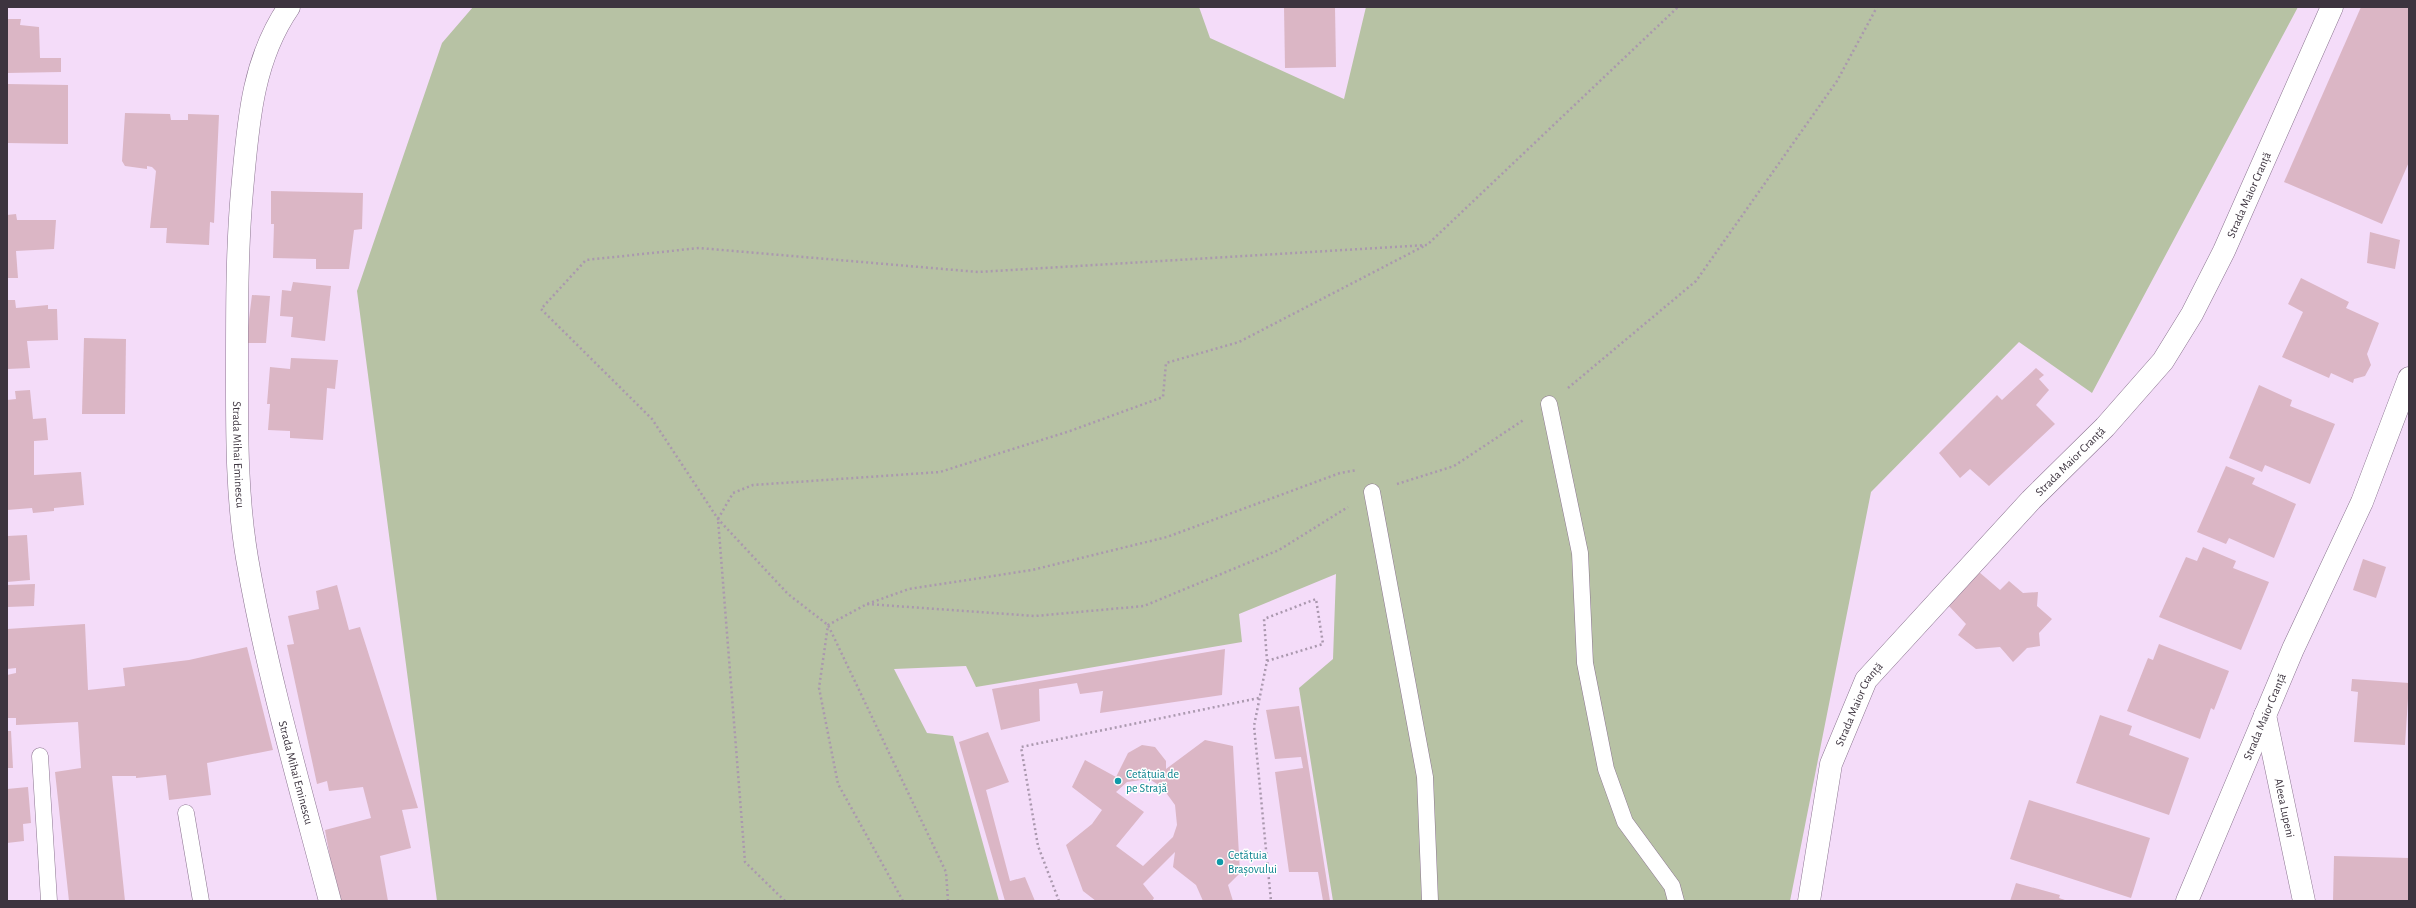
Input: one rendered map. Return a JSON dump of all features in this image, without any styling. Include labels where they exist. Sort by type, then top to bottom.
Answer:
[{"type":"street","name":"Strada Mihai Eminescu","points":[[289,7],[279,21],[260,64],[250,106],[238,238],[236,437],[246,556],[269,671],[330,901]]},
{"type":"street","name":"Strada Maior Cranță","points":[[1809,901],[1831,764],[1866,680],[2030,500],[2105,427],[2163,361],[2192,314],[2224,251],[2332,7]]},
{"type":"street","name":"Strada Maior Cranță","points":[[2187,901],[2293,649],[2362,502],[2409,378]]},
{"type":"street","name":"Aleea Lupeni","points":[[2265,715],[2304,901]]},
{"type":"lane","points":[[1549,404],[1580,553],[1585,663],[1606,769],[1625,822],[1672,886],[1676,901]]},
{"type":"lane","points":[[1372,492],[1425,777],[1430,901]]},
{"type":"lane","points":[[40,756],[49,901]]},
{"type":"lane","points":[[186,813],[201,901]]},
{"type":"path","points":[[786,901],[745,862],[718,519],[733,493],[753,485],[940,472],[1070,431],[1163,397],[1166,363],[1239,342],[1427,245],[1678,7]]},
{"type":"path","points":[[867,604],[1035,616],[1144,606],[1279,550],[1372,492],[1454,466],[1549,404],[1696,281],[1837,81],[1877,7]]},
{"type":"path","points":[[948,901],[946,872],[828,625],[788,594],[718,519],[652,419],[541,309],[586,260],[699,248],[978,272],[1427,245]]},
{"type":"path","points":[[828,625],[867,604],[909,589],[1032,570],[1167,537],[1340,473],[1361,469],[1372,492]]},
{"type":"path","points":[[1267,661],[1324,644],[1316,599],[1264,619],[1267,661],[1254,726],[1271,901]]},
{"type":"path","points":[[828,625],[819,688],[838,784],[903,901]]},
{"type":"path","points":[[1059,901],[1038,846],[1021,747],[1259,698]]},
{"type":"green space","points":[[473,7],[1199,7],[1210,38],[1344,99],[1366,7],[2298,7],[2092,393],[2019,342],[1871,492],[1790,901],[1333,901],[1299,688],[1333,659],[1336,574],[1239,614],[1242,642],[976,687],[966,666],[894,669],[927,733],[953,736],[999,901],[437,901],[357,291],[442,43]]},
{"type":"building","points":[[1284,7],[1335,7],[1336,67],[1285,68]]},
{"type":"building","points":[[2361,7],[2409,7],[2409,162],[2382,224],[2284,182]]},
{"type":"building","points":[[7,19],[21,19],[20,25],[39,27],[40,58],[61,58],[61,72],[7,73]]},
{"type":"building","points":[[7,84],[68,85],[68,144],[7,143]]},
{"type":"building","points":[[125,113],[170,114],[171,120],[188,120],[188,114],[219,115],[214,223],[210,222],[209,245],[166,243],[167,228],[150,228],[156,171],[152,167],[147,166],[147,169],[125,166],[122,161]]},
{"type":"building","points":[[271,191],[363,193],[362,229],[354,230],[349,269],[316,269],[316,259],[273,258],[274,224],[271,224]]},
{"type":"building","points":[[16,214],[17,220],[56,220],[54,249],[16,251],[18,278],[7,278],[7,215]]},
{"type":"building","points":[[2370,232],[2400,240],[2395,269],[2367,263]]},
{"type":"building","points":[[2301,278],[2349,302],[2346,308],[2379,323],[2367,354],[2371,365],[2365,376],[2354,379],[2353,383],[2331,373],[2329,378],[2282,357],[2303,312],[2288,304]]},
{"type":"building","points":[[293,282],[331,286],[325,341],[291,337],[293,317],[280,316],[282,290],[291,291]]},
{"type":"building","points":[[252,295],[270,296],[266,343],[246,343]]},
{"type":"building","points":[[7,300],[15,300],[16,308],[48,305],[48,309],[57,309],[58,340],[27,341],[30,368],[7,369]]},
{"type":"building","points":[[84,338],[126,339],[125,414],[82,414]]},
{"type":"building","points":[[291,358],[338,360],[335,389],[327,388],[323,440],[290,438],[290,431],[268,430],[270,404],[267,404],[270,367],[290,369]]},
{"type":"building","points":[[2036,368],[2044,375],[2039,379],[2049,390],[2036,405],[2055,424],[1989,486],[1970,469],[1960,478],[1939,453],[1997,395],[2002,400]]},
{"type":"building","points":[[2259,385],[2292,400],[2290,406],[2335,424],[2310,484],[2265,465],[2262,472],[2229,458]]},
{"type":"building","points":[[30,390],[33,419],[46,418],[48,440],[34,441],[34,475],[81,472],[84,505],[54,508],[54,511],[33,513],[32,508],[7,510],[7,400],[16,399],[15,391]]},
{"type":"building","points":[[2226,466],[2255,478],[2252,484],[2296,504],[2274,558],[2229,538],[2226,544],[2197,532]]},
{"type":"building","points":[[27,535],[30,580],[7,582],[7,536]]},
{"type":"building","points":[[2203,547],[2236,561],[2233,568],[2269,582],[2241,650],[2159,617],[2186,557],[2197,561]]},
{"type":"building","points":[[2363,559],[2386,567],[2376,598],[2353,590]]},
{"type":"building","points":[[1979,572],[2000,590],[2009,581],[2023,593],[2038,592],[2037,606],[2052,619],[2039,633],[2040,646],[2027,648],[2013,662],[2000,647],[1976,649],[1958,635],[1966,624],[1948,605]]},
{"type":"building","points":[[35,584],[34,606],[7,607],[7,585]]},
{"type":"building","points":[[337,585],[349,630],[360,627],[418,808],[402,810],[411,848],[380,856],[388,901],[338,901],[325,830],[371,818],[363,787],[329,791],[327,781],[317,784],[287,645],[294,644],[288,616],[319,609],[316,591]]},
{"type":"building","points":[[85,624],[88,690],[125,686],[123,668],[189,660],[247,647],[273,750],[207,763],[211,795],[169,800],[166,775],[136,778],[136,776],[112,776],[125,901],[69,901],[55,772],[81,768],[78,722],[16,725],[16,718],[7,718],[7,675],[16,673],[16,668],[7,669],[7,629]]},
{"type":"building","points":[[2159,644],[2229,671],[2214,710],[2211,708],[2200,739],[2127,711],[2148,658],[2153,660]]},
{"type":"building","points":[[1225,649],[1222,695],[1100,713],[1103,691],[1080,694],[1077,683],[1039,689],[1040,721],[1001,730],[992,689]]},
{"type":"building","points":[[2352,679],[2409,683],[2405,745],[2354,742],[2358,692],[2351,691]]},
{"type":"building","points":[[1299,706],[1330,901],[1323,901],[1318,872],[1289,872],[1275,772],[1303,768],[1301,757],[1275,759],[1266,710]]},
{"type":"building","points":[[2100,715],[2132,726],[2129,735],[2189,758],[2169,815],[2076,783]]},
{"type":"building","points":[[7,731],[11,731],[13,768],[7,768]]},
{"type":"building","points":[[988,732],[1009,782],[986,790],[1010,881],[1025,877],[1035,901],[1005,901],[959,742]]},
{"type":"building","points":[[1205,740],[1233,746],[1240,873],[1228,885],[1233,901],[1203,901],[1196,885],[1173,867],[1175,852],[1143,884],[1154,898],[1152,901],[1096,901],[1083,891],[1066,845],[1092,824],[1102,810],[1072,787],[1085,760],[1116,777],[1128,753],[1142,745],[1155,747],[1166,761],[1166,769]],"holes":[[[1149,779],[1162,787],[1175,805],[1177,825],[1173,837],[1143,866],[1116,846],[1144,812],[1116,792],[1127,782]]]},
{"type":"building","points":[[28,787],[31,823],[23,824],[24,841],[7,843],[7,789]]},
{"type":"building","points":[[2029,800],[2150,838],[2131,898],[2010,859]]},
{"type":"building","points":[[2334,856],[2409,858],[2409,901],[2333,901]]},
{"type":"building","points":[[2016,883],[2060,895],[2059,898],[2068,901],[2010,901]]},
{"type":"place","name":"Cetățuia de pe Strajă","points":[[1118,781]]},
{"type":"place","name":"Cetățuia Brașovului","points":[[1220,862]]}]
